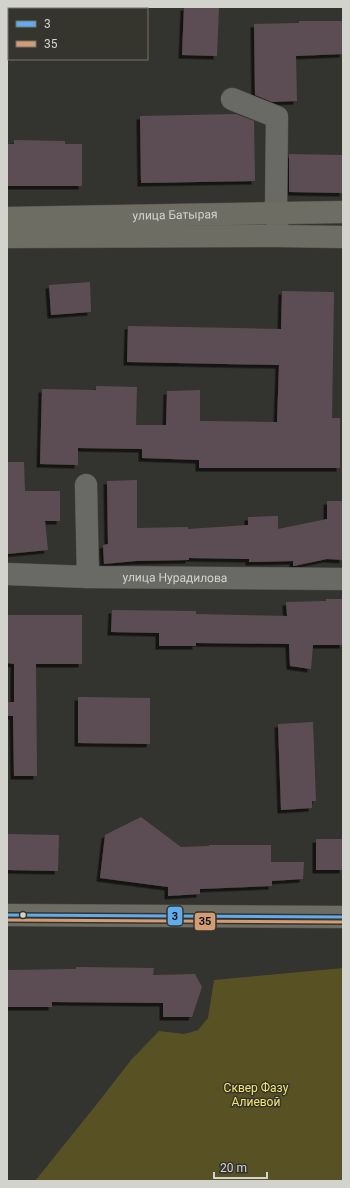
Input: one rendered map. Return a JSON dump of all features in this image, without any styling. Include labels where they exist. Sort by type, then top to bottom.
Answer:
[{"type":"main road","name":"улица Батырая","points":[[7,218],[343,212]]},
{"type":"main road","name":"улица Батырая","points":[[7,237],[343,237]]},
{"type":"main road","points":[[7,915],[343,917]]},
{"type":"street","points":[[232,99],[277,117],[276,213],[278,236]]},
{"type":"street","points":[[86,485],[88,577]]},
{"type":"street","name":"улица Нурадилова","points":[[7,574],[88,577],[343,579]]},
{"type":"green space","name":"Сквер Фазу Алиевой","points":[[343,968],[343,1181],[35,1181],[131,1060],[159,1031],[184,1034],[198,1030],[208,1018],[214,980]]},
{"type":"building","points":[[184,7],[219,7],[217,56],[182,55]]},
{"type":"building","points":[[299,21],[343,21],[343,54],[296,56],[297,101],[272,102],[255,95],[254,24],[299,23]]},
{"type":"building","points":[[236,114],[254,121],[255,181],[141,183],[140,116]]},
{"type":"building","points":[[14,140],[65,141],[65,144],[82,144],[82,186],[7,186],[7,144],[14,144]]},
{"type":"building","points":[[289,154],[343,155],[343,193],[289,192]]},
{"type":"building","points":[[90,282],[91,312],[51,315],[49,285]]},
{"type":"building","points":[[282,291],[334,292],[332,418],[340,418],[340,468],[199,468],[199,460],[142,458],[142,449],[78,448],[78,465],[40,464],[42,389],[96,390],[96,386],[137,387],[136,425],[166,425],[167,391],[200,390],[200,421],[277,422],[279,365],[127,362],[128,326],[281,329]]},
{"type":"building","points":[[7,462],[24,462],[25,491],[60,491],[60,521],[45,521],[48,550],[7,554]]},
{"type":"building","points":[[137,480],[137,528],[188,527],[188,529],[248,525],[248,517],[278,516],[278,529],[327,519],[327,501],[343,501],[343,560],[327,559],[294,566],[293,561],[249,562],[249,559],[189,558],[189,560],[136,561],[104,564],[103,545],[108,544],[107,481]]},
{"type":"building","points":[[326,599],[343,599],[343,645],[313,645],[311,669],[290,666],[289,644],[196,643],[196,646],[159,646],[159,633],[111,632],[112,610],[196,611],[196,614],[287,616],[286,602],[326,601]]},
{"type":"building","points":[[7,615],[82,615],[82,664],[36,664],[37,776],[14,776],[13,716],[7,716],[7,702],[14,702],[14,664],[7,663]]},
{"type":"building","points":[[78,697],[150,698],[150,744],[78,743]]},
{"type":"building","points":[[313,722],[316,801],[312,801],[312,808],[281,810],[278,724]]},
{"type":"building","points":[[141,817],[181,847],[209,845],[271,845],[271,862],[304,862],[303,879],[272,881],[272,886],[200,889],[200,894],[168,896],[168,887],[100,878],[105,835]]},
{"type":"building","points":[[7,834],[59,835],[58,871],[7,870]]},
{"type":"building","points":[[316,839],[343,839],[343,870],[316,870]]},
{"type":"building","points":[[76,967],[154,968],[153,975],[195,974],[202,987],[192,1017],[163,1017],[163,1003],[52,1002],[52,1007],[7,1007],[7,970],[76,969]]},
{"type":"transit line","name":"3","points":[[7,915],[343,917]]},
{"type":"transit line","name":"35","points":[[7,920],[343,922]]}]
